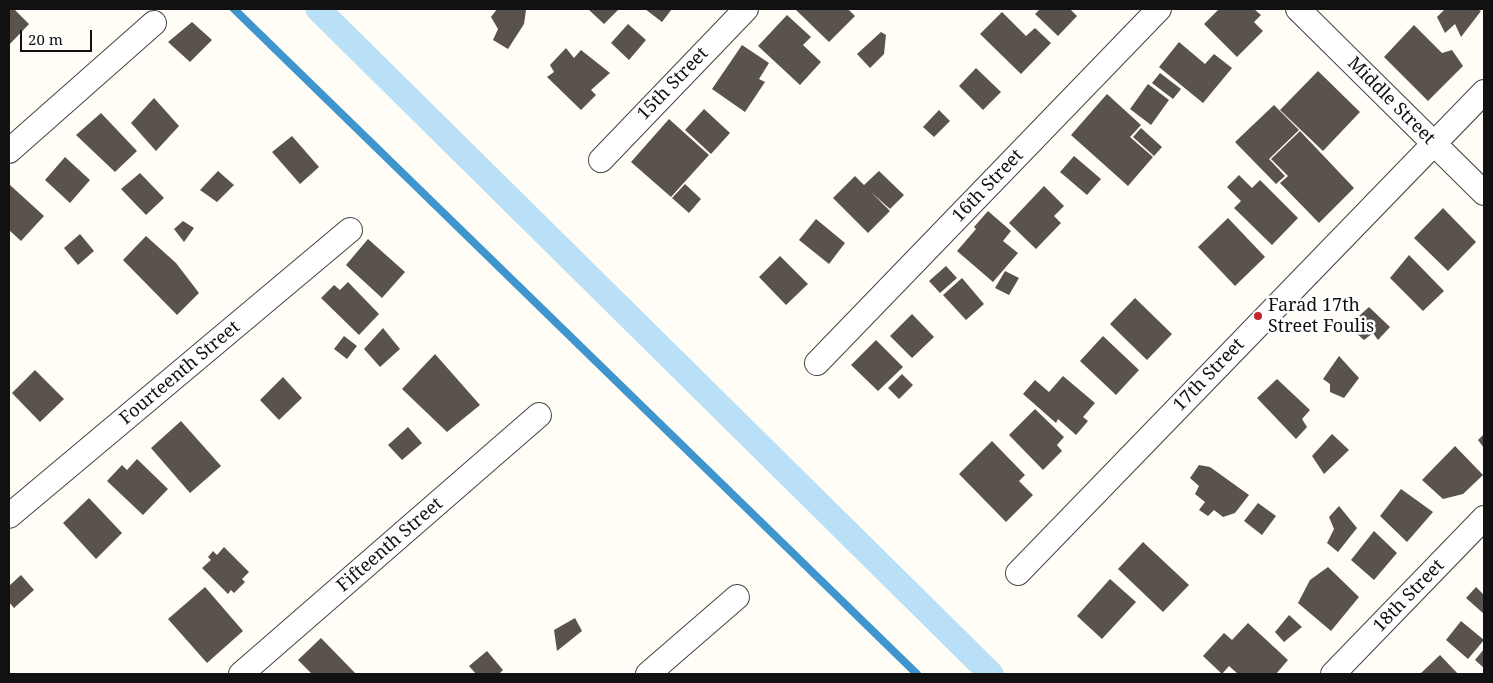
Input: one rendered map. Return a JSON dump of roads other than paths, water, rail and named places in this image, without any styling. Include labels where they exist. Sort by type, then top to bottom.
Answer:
[{"type":"street","name":"15th Street","points":[[601,160],[746,9]]},
{"type":"street","name":"16th Street","points":[[816,363],[1159,9]]},
{"type":"street","name":"Middle Street","points":[[1298,9],[1484,192]]},
{"type":"street","points":[[9,151],[154,23]]},
{"type":"street","name":"17th Street","points":[[1018,573],[1484,92]]},
{"type":"street","name":"Fourteenth Street","points":[[9,516],[350,230]]},
{"type":"street","name":"Fifteenth Street","points":[[241,674],[539,415]]},
{"type":"street","name":"18th Street","points":[[1333,674],[1484,518]]},
{"type":"street","points":[[648,674],[737,597]]},
{"type":"waterway","points":[[234,9],[917,674]]},
{"type":"waterway","points":[[318,9],[991,674]]},
{"type":"place","name":"Farad 17th Street Foulis","points":[[1258,316]]}]
